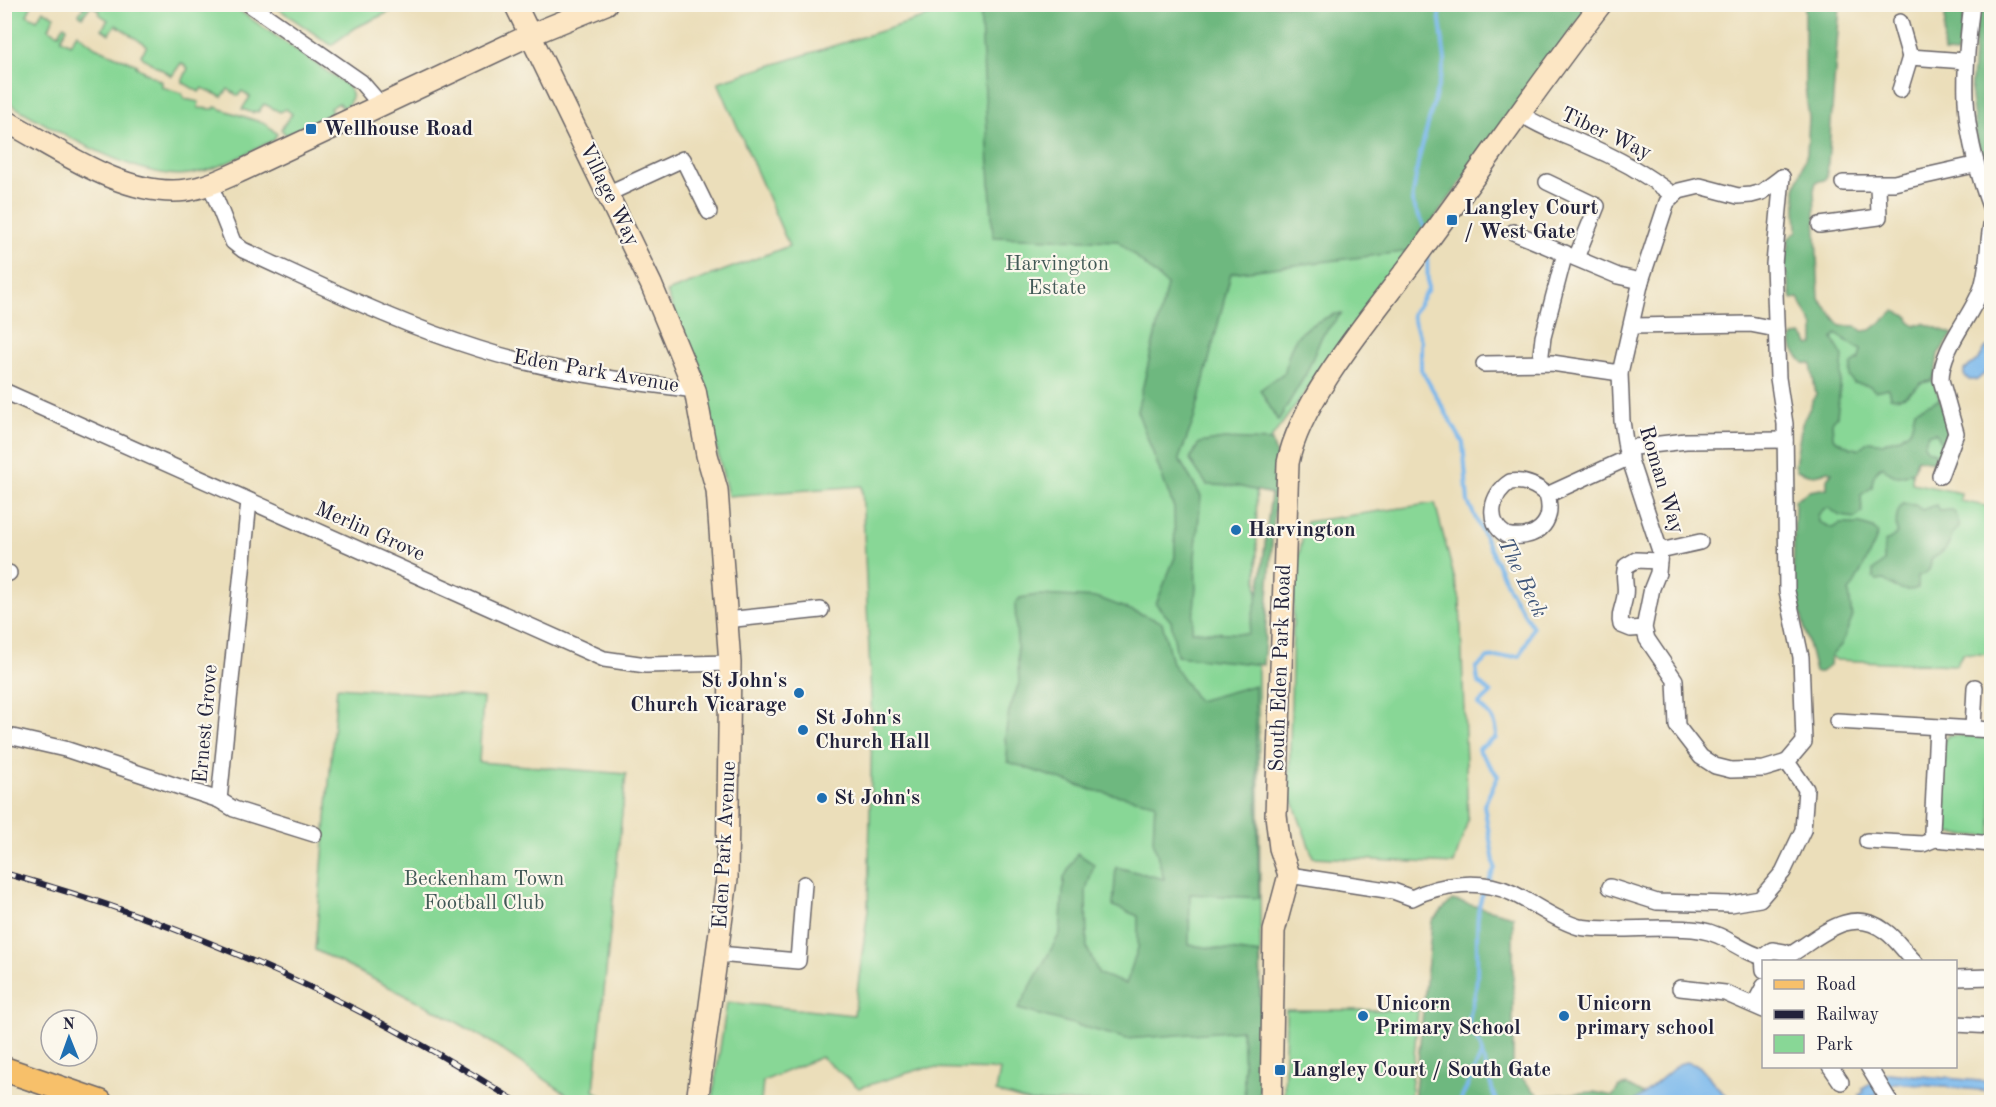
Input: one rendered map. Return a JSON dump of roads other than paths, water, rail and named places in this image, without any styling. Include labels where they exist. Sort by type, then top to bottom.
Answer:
[{"type":"main road","points":[[4,1069],[100,1102]]},
{"type":"street","points":[[249,4],[361,82],[381,105]]},
{"type":"street","name":"Village Way","points":[[515,4],[609,193],[651,284],[695,390]]},
{"type":"street","points":[[4,120],[99,171],[138,187],[170,191],[210,184],[530,35],[606,4]]},
{"type":"street","name":"South Eden Park Road","points":[[1289,875],[1280,848],[1276,815],[1290,448],[1307,411],[1601,4]]},
{"type":"street","points":[[1972,4],[1965,62],[1965,105],[1974,165],[1992,212]]},
{"type":"street","points":[[1900,22],[1910,57],[1900,90]]},
{"type":"street","points":[[1910,57],[1965,62]]},
{"type":"street","name":"Tiber Way","points":[[1521,114],[1544,129],[1584,143],[1632,168],[1654,180],[1673,195]]},
{"type":"street","points":[[609,193],[683,159],[709,212]]},
{"type":"street","points":[[1843,183],[1894,183],[1974,165]]},
{"type":"street","points":[[1673,195],[1700,186],[1737,196],[1751,195],[1772,186],[1782,177],[1774,264],[1776,329],[1778,378],[1785,440],[1787,591],[1801,657],[1804,742],[1787,762],[1764,769],[1731,770],[1715,766],[1701,758],[1677,726],[1675,680],[1667,664],[1647,639],[1644,628],[1631,629],[1621,625],[1620,614],[1625,595],[1626,566],[1636,560],[1660,556],[1700,542]]},
{"type":"street","points":[[1540,363],[1543,337],[1571,256],[1597,206],[1546,182]]},
{"type":"street","points":[[1820,225],[1879,217],[1878,183]]},
{"type":"street","name":"Eden Park Avenue","points":[[210,184],[233,242],[243,250],[375,309],[479,350],[629,382],[695,390],[707,455],[717,490],[730,663],[727,879],[697,1102]]},
{"type":"street","name":"Roman Way","points":[[1644,628],[1660,556],[1628,453],[1622,421],[1620,373],[1641,281],[1667,202],[1673,195]]},
{"type":"street","points":[[1940,476],[1956,433],[1941,377],[1951,348],[1983,282],[1992,220]]},
{"type":"street","points":[[1513,232],[1618,276],[1641,281]]},
{"type":"street","points":[[1632,326],[1750,324],[1776,329]]},
{"type":"street","points":[[1484,364],[1540,363],[1620,373]]},
{"type":"street","name":"Merlin Grove","points":[[4,391],[603,659],[646,665],[730,663]]},
{"type":"street","points":[[1547,495],[1628,453],[1686,441],[1785,440]]},
{"type":"street","name":"Ernest Grove","points":[[4,735],[64,749],[219,800],[249,501]]},
{"type":"street","points":[[726,620],[821,610]]},
{"type":"street","points":[[1973,729],[1975,687]]},
{"type":"street","points":[[1837,721],[1992,730]]},
{"type":"street","points":[[1935,839],[1932,832],[1937,727]]},
{"type":"street","points":[[1610,887],[1657,902],[1731,904],[1760,899],[1784,872],[1803,830],[1806,789],[1787,762]]},
{"type":"street","points":[[219,800],[234,809],[314,834]]},
{"type":"street","points":[[1867,841],[1923,844],[1935,839],[1992,844]]},
{"type":"street","points":[[1271,1102],[1274,931],[1289,875],[1386,890],[1412,898],[1440,886],[1496,888],[1512,893],[1579,927],[1690,929],[1716,933],[1729,938],[1762,963]]},
{"type":"street","points":[[718,954],[798,961],[804,884]]},
{"type":"street","points":[[1764,960],[1766,953],[1777,949],[1789,958],[1822,932],[1853,921],[1885,930],[1913,960]]},
{"type":"street","points":[[1957,978],[1992,977]]},
{"type":"street","points":[[1680,988],[1725,993],[1759,1007]]},
{"type":"street","points":[[1957,1024],[1992,1026]]},
{"type":"street","points":[[1831,1068],[1841,1082]]},
{"type":"water","points":[[1986,347],[1991,347],[1991,368],[1977,380],[1969,380],[1964,375],[1964,370],[1979,359]]},
{"type":"water","points":[[1686,1062],[1699,1066],[1731,1102],[1634,1102],[1679,1064]]},
{"type":"water","points":[[1888,1073],[1991,1082],[1991,1091],[1895,1083],[1869,1098],[1861,1099],[1859,1095],[1864,1092],[1862,1088]]},
{"type":"waterway","name":"The Beck","points":[[1426,230],[1412,202],[1418,162],[1445,60],[1438,4]]},
{"type":"waterway","name":"The Beck","points":[[1427,255],[1428,289],[1412,315],[1421,341],[1421,369],[1463,443],[1468,502],[1511,593],[1533,627],[1520,656],[1488,658],[1476,668],[1478,682],[1491,693],[1478,705],[1492,719],[1496,732],[1496,738],[1478,749],[1498,776],[1484,805],[1495,868],[1489,881]]},
{"type":"waterway","name":"The Beck","points":[[1460,1102],[1482,1051],[1470,1030],[1469,1023],[1477,976],[1478,912],[1484,891]]},
{"type":"waterway","points":[[1482,1054],[1496,1102]]},
{"type":"railway","points":[[4,873],[139,916],[270,968],[396,1030],[517,1102]]},
{"type":"place","name":"Wellhouse Road","points":[[311,129]]},
{"type":"place","name":"Langley Court / West Gate","points":[[1452,220]]},
{"type":"place","name":"Harvington","points":[[1236,530]]},
{"type":"place","name":"St John's Church Vicarage","points":[[799,693]]},
{"type":"place","name":"St John's Church Hall","points":[[803,730]]},
{"type":"place","name":"St John's","points":[[822,798]]},
{"type":"place","name":"Unicorn Primary School","points":[[1363,1016]]},
{"type":"place","name":"Unicorn primary school","points":[[1564,1016]]},
{"type":"place","name":"Langley Court / South Gate","points":[[1280,1070]]},
{"type":"park label","name":"Harvington Estate","points":[[1057,276]]},
{"type":"park label","name":"Beckenham Town Football Club","points":[[484,891]]}]
